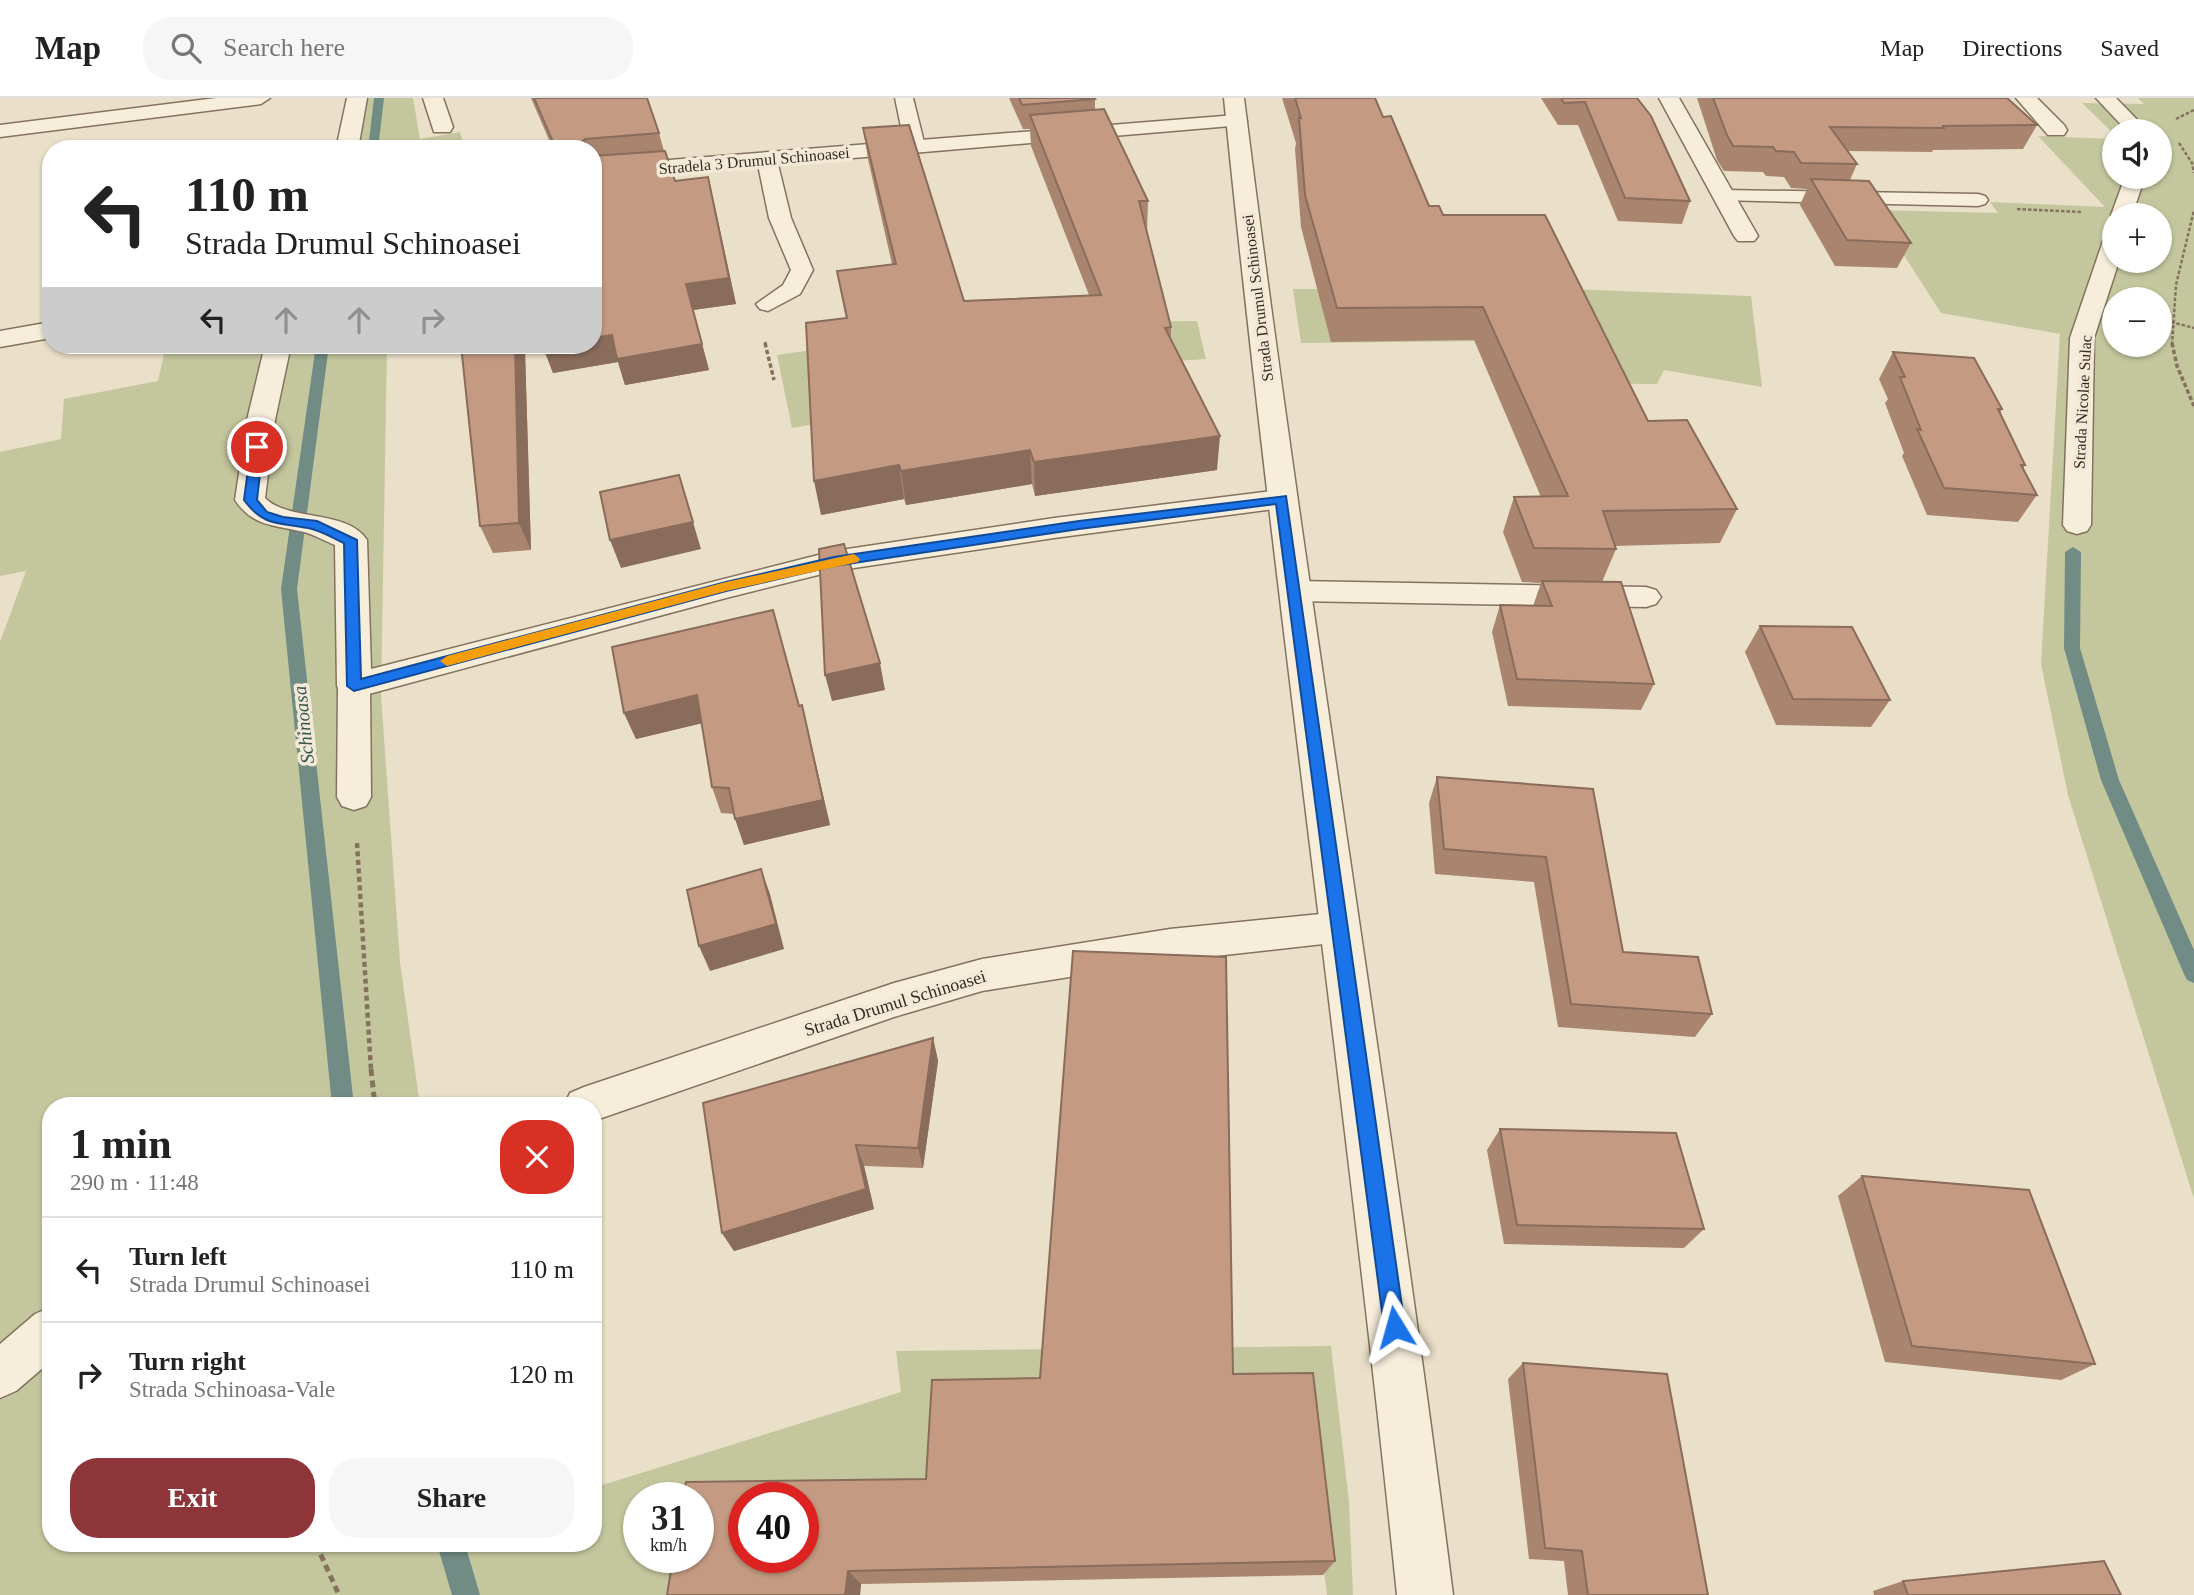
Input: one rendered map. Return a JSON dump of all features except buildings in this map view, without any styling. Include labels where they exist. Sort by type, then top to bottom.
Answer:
[{"type":"street","points":[[349,140],[358,98]]},
{"type":"street","points":[[433,98],[442,127]]},
{"type":"street","points":[[1669,98],[1746,236]]},
{"type":"street","points":[[2026,98],[2056,130]]},
{"type":"street","name":"Stradela 3 Drumul Schinoasei","points":[[602,172],[915,146],[1235,110]]},
{"type":"street","name":"Strada Drumul Schinoasei","points":[[1235,110],[1282,499],[1406,1407],[1426,1595]]},
{"type":"street","points":[[0,339],[42,332]]},
{"type":"street","points":[[276,354],[261,420],[250,500],[263,515],[351,540],[354,686],[834,561],[1067,526],[1282,499]]},
{"type":"lane","points":[[0,131],[261,98]]},
{"type":"lane","points":[[904,98],[915,146]]},
{"type":"lane","points":[[2105,98],[2126,119]]},
{"type":"lane","points":[[767,160],[780,218],[802,270],[792,289],[768,304]]},
{"type":"lane","points":[[1724,196],[1978,200]]},
{"type":"lane","name":"Strada Nicolae Sulac","points":[[2077,525],[2082,338],[2103,273]]},
{"type":"lane","points":[[1295,591],[1646,597]]},
{"type":"lane","points":[[354,686],[354,797]]},
{"type":"lane","name":"Strada Drumul Schinoasei","points":[[602,1100],[894,1000],[982,975],[1170,945],[1341,927]]},
{"type":"lane","points":[[0,1375],[42,1338]]},
{"type":"path","points":[[1978,200],[1983,208],[2102,213]]},
{"type":"path","points":[[2172,316],[2186,232],[2194,210]]},
{"type":"path","points":[[2172,322],[2194,328]]},
{"type":"path","points":[[2172,334],[2174,359],[2194,406]]},
{"type":"path","points":[[354,797],[373,1097]]},
{"type":"path","points":[[320,1552],[339,1595]]},
{"type":"green space","points":[[368,98],[413,98],[420,139],[460,132],[462,140],[360,140]]},
{"type":"green space","points":[[2138,98],[2194,98],[2194,1199],[2068,795],[2041,664],[2060,334],[1941,313],[1875,210],[1998,213],[1990,202],[2102,207],[2102,273],[2172,273],[2172,203],[2102,204],[2038,136],[2102,139],[2102,189],[2172,189],[2172,119],[2102,119],[2102,122],[2082,103],[2144,104]]},
{"type":"green space","points":[[1293,289],[1568,289],[1751,296],[1762,387],[1664,370],[1657,384],[1529,383],[1484,341],[1301,343]]},
{"type":"green space","points":[[1197,321],[1206,359],[1174,361],[792,428],[777,355],[947,331],[943,324]]},
{"type":"green space","points":[[164,354],[387,354],[381,696],[400,962],[419,1097],[42,1097],[42,1552],[602,1552],[602,1485],[901,1392],[896,1351],[1331,1346],[1349,1502],[1353,1595],[1327,1595],[1302,1395],[931,1558],[868,1497],[819,1497],[819,1482],[728,1482],[728,1498],[714,1498],[714,1482],[623,1482],[623,1573],[696,1573],[692,1595],[0,1595],[0,642],[26,571],[0,576],[0,452],[61,439],[64,399],[158,381]]},
{"type":"waterway","name":"Schinoasa","points":[[375,140],[379,98]]},
{"type":"waterway","name":"Schinoasa","points":[[321,354],[289,589],[342,1097]]},
{"type":"waterway","points":[[2073,552],[2072,648],[2110,780],[2194,974]]},
{"type":"waterway","name":"Schinoasa","points":[[453,1552],[466,1595]]},
{"type":"slow traffic","points":[[447,661],[726,587],[834,561],[854,559]]},
{"type":"route","points":[[257,447],[250,500],[263,515],[282,521],[312,524],[351,540],[354,686],[834,561],[1249,501],[1282,499],[1395,1327]]}]
